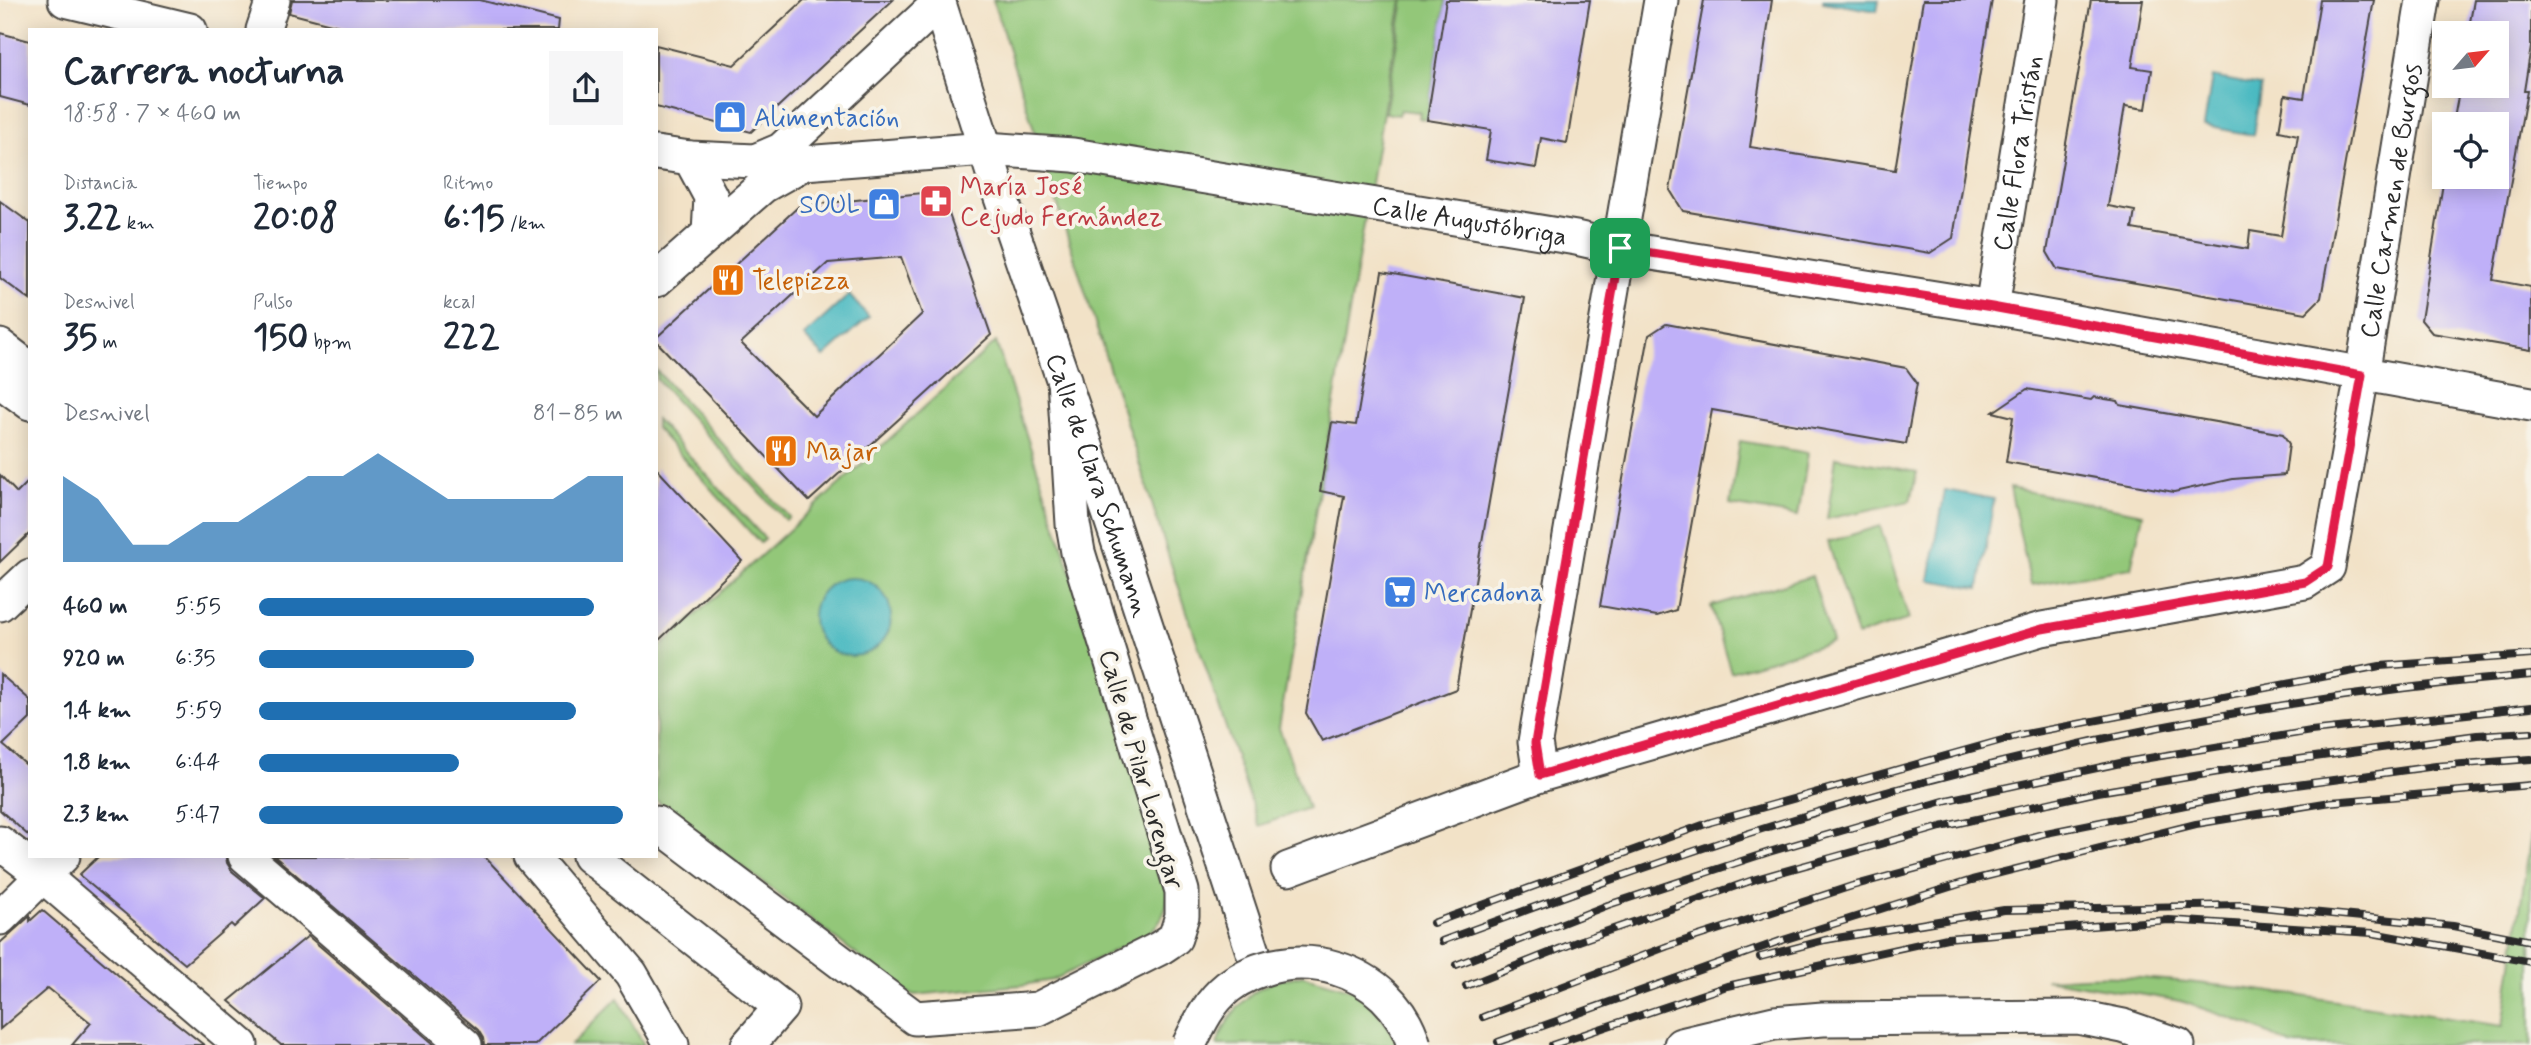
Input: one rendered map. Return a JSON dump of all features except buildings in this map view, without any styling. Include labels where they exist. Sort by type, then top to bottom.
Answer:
[{"type":"street","points":[[65,0],[182,28]]},
{"type":"street","points":[[264,28],[273,0]]},
{"type":"street","points":[[1288,869],[1540,775],[1535,743],[1661,0]]},
{"type":"street","name":"Calle Flora Tristán","points":[[1992,307],[2042,0]]},
{"type":"street","name":"Calle Carmen de Burgos","points":[[1540,775],[2042,629],[2305,582],[2328,567],[2423,0]]},
{"type":"street","points":[[658,278],[763,186],[780,158],[939,1]]},
{"type":"street","name":"Calle de Clara Schumann","points":[[939,1],[1259,970]]},
{"type":"street","name":"Calle Augustóbriga","points":[[658,153],[690,158],[780,158],[986,149],[1073,155],[1576,238],[1620,248],[1992,307],[2531,404]]},
{"type":"street","points":[[690,158],[710,197],[709,233]]},
{"type":"street","points":[[0,346],[28,367]]},
{"type":"street","name":"Calle de Pilar Lorengar","points":[[658,825],[915,1018],[1038,1009],[1175,938],[1182,916],[1182,891],[1078,552],[1073,524],[1064,379]]},
{"type":"street","points":[[0,381],[28,402]]},
{"type":"street","points":[[0,604],[28,578]]},
{"type":"street","points":[[0,843],[28,855]]},
{"type":"street","points":[[35,858],[52,865],[241,1045]]},
{"type":"street","points":[[247,858],[465,1045]]},
{"type":"street","points":[[533,858],[631,974],[672,1045]]},
{"type":"street","points":[[592,858],[781,1007],[748,1045]]},
{"type":"street","points":[[0,919],[52,865]]},
{"type":"street","points":[[1189,1045],[1203,1015],[1228,988],[1259,970],[1285,963],[1311,962],[1337,968],[1361,978],[1383,994],[1400,1014],[1414,1045]]},
{"type":"street","points":[[1681,1045],[1774,1023],[1852,1019],[2078,1017],[2123,1026],[2178,1045]]},
{"type":"green space","points":[[993,0],[1402,0],[1279,728],[1308,808],[1259,826],[1171,564]]},
{"type":"green space","points":[[1404,0],[1446,0],[1427,120],[1419,118],[1420,112],[1400,110],[1398,115],[1385,113]]},
{"type":"green space","points":[[996,342],[1171,878],[1163,915],[1147,935],[1053,980],[915,995],[905,992],[658,802],[658,649]]},
{"type":"green space","points":[[658,372],[789,517],[785,520],[658,381]]},
{"type":"green space","points":[[658,421],[765,539],[760,543],[658,430]]},
{"type":"green space","points":[[1740,441],[1808,453],[1798,516],[1730,505]]},
{"type":"green space","points":[[1836,457],[1917,472],[1910,501],[1827,519]]},
{"type":"green space","points":[[2010,488],[2143,514],[2131,568],[2031,585]]},
{"type":"green space","points":[[1880,526],[1909,619],[1857,636],[1828,542]]},
{"type":"green space","points":[[1812,576],[1832,642],[1731,672],[1711,606]]},
{"type":"green space","points":[[2531,834],[2531,1045],[2291,1045],[2250,1025],[2181,1001],[2045,979],[2115,976],[2173,981],[2314,998],[2503,1026]]},
{"type":"green space","points":[[1302,975],[1364,993],[1402,1045],[1217,1045],[1230,1017],[1252,994],[1274,982]]},
{"type":"green space","points":[[618,998],[644,1045],[571,1045]]},
{"type":"water","points":[[1823,0],[1879,0],[1877,11]]},
{"type":"water","points":[[2212,77],[2261,86],[2253,135],[2204,126]]},
{"type":"water","points":[[849,295],[869,317],[824,357],[804,336]]},
{"type":"water","points":[[1945,490],[1994,499],[1979,588],[1929,580]]},
{"type":"water","points":[[852,578],[867,581],[884,595],[891,617],[888,632],[874,649],[852,656],[837,653],[820,639],[813,617],[816,602],[830,585]]},
{"type":"railway","points":[[1433,923],[1711,822],[2020,735],[2380,666],[2531,655]]},
{"type":"railway","points":[[1442,941],[1641,869],[1762,829],[1856,801],[2046,751],[2336,697],[2531,675]]},
{"type":"railway","points":[[1456,965],[1608,905],[1769,852],[1947,800],[2125,762],[2311,731],[2531,707]]},
{"type":"railway","points":[[1466,986],[1579,941],[1756,879],[1941,827],[2098,792],[2285,761],[2477,735],[2531,732]]},
{"type":"railway","points":[[1483,1017],[1668,946],[1852,886],[2046,833],[2260,790],[2436,766],[2531,759]]},
{"type":"railway","points":[[1498,1042],[1780,941],[1972,880],[2196,824],[2331,802],[2531,785]]},
{"type":"railway","points":[[1760,957],[1825,940],[2004,910],[2241,905],[2453,926],[2531,941]]},
{"type":"railway","points":[[1552,1045],[1727,986],[1947,938],[2169,920],[2372,933],[2531,962]]},
{"type":"place","name":"Alimentación","points":[[730,117]]},
{"type":"place","name":"María José Cejudo Fernández","points":[[936,201]]},
{"type":"place","name":"SOUL","points":[[884,204]]},
{"type":"place","name":"Telepizza","points":[[728,280]]},
{"type":"place","name":"Majar","points":[[781,451]]},
{"type":"place","name":"Mercadona","points":[[1400,592]]},
{"type":"route","points":[[1620,248],[1992,307],[2362,375],[2328,567],[2305,582],[2042,629],[1540,775],[1535,743],[1620,248]]}]
